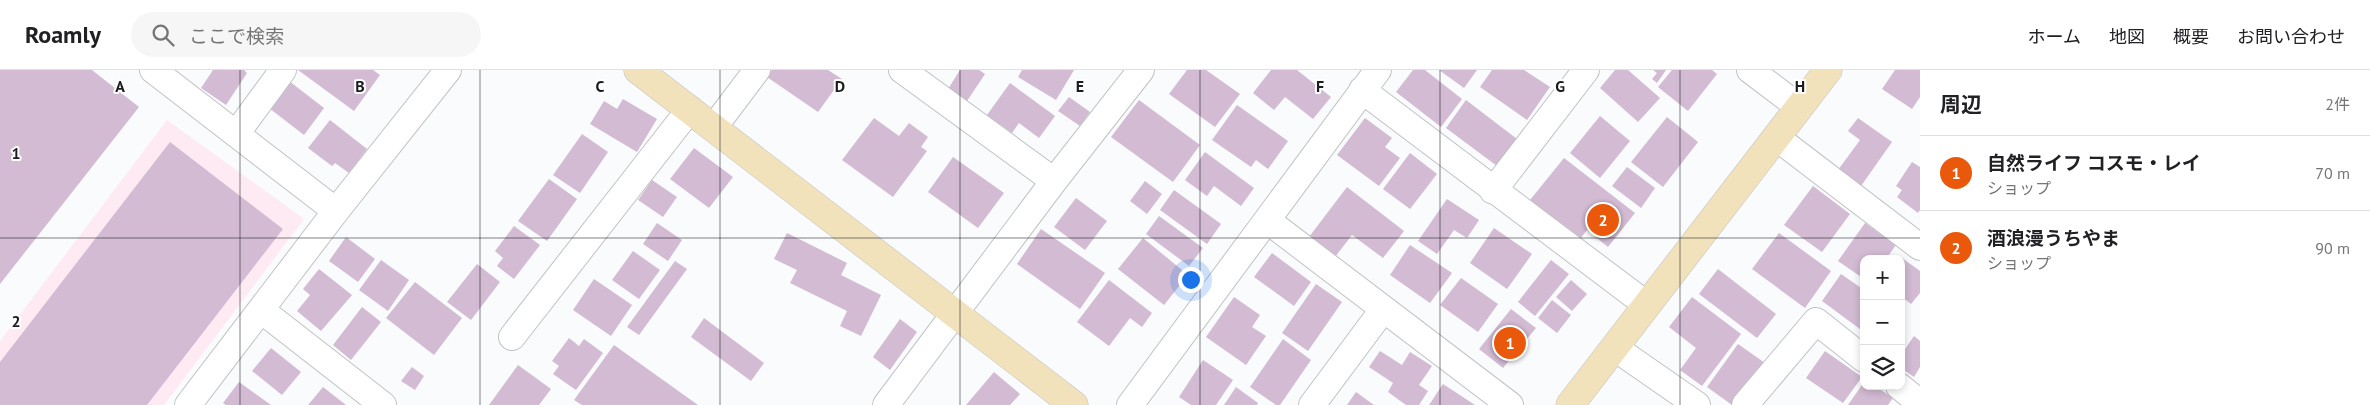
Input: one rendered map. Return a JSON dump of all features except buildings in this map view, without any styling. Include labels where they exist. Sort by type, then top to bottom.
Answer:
[{"type":"street","points":[[153,70],[336,211]]},
{"type":"street","points":[[236,134],[283,70]]},
{"type":"street","points":[[188,405],[336,211],[448,70]]},
{"type":"street","points":[[638,70],[1074,405]]},
{"type":"street","points":[[714,127],[757,70]]},
{"type":"street","points":[[902,70],[1054,181]]},
{"type":"street","points":[[886,405],[1054,181],[1141,70]]},
{"type":"street","points":[[1130,405],[1268,222],[1378,70]]},
{"type":"street","points":[[1493,191],[1586,70]]},
{"type":"street","points":[[1750,70],[1799,106]]},
{"type":"street","points":[[1570,405],[1828,70]]},
{"type":"street","points":[[1362,90],[1493,191],[1647,305]]},
{"type":"street","points":[[512,337],[690,109]]},
{"type":"street","points":[[1777,138],[1920,247]]},
{"type":"street","points":[[1268,222],[1382,311],[1510,405]]},
{"type":"street","points":[[261,310],[383,405]]},
{"type":"street","points":[[1312,405],[1382,311]]},
{"type":"street","points":[[1745,405],[1816,321],[1860,356]]},
{"type":"street","points":[[1615,348],[1697,405]]},
{"type":"street","points":[[1904,390],[1920,403]]},
{"type":"shaded area","points":[[167,120],[304,219],[164,405],[0,405],[0,341]]},
{"type":"place","name":"酒浪漫うちやま","points":[[1603,220]]},
{"type":"place","name":"自然ライフ コスモ・レイ","points":[[1510,343]]}]
